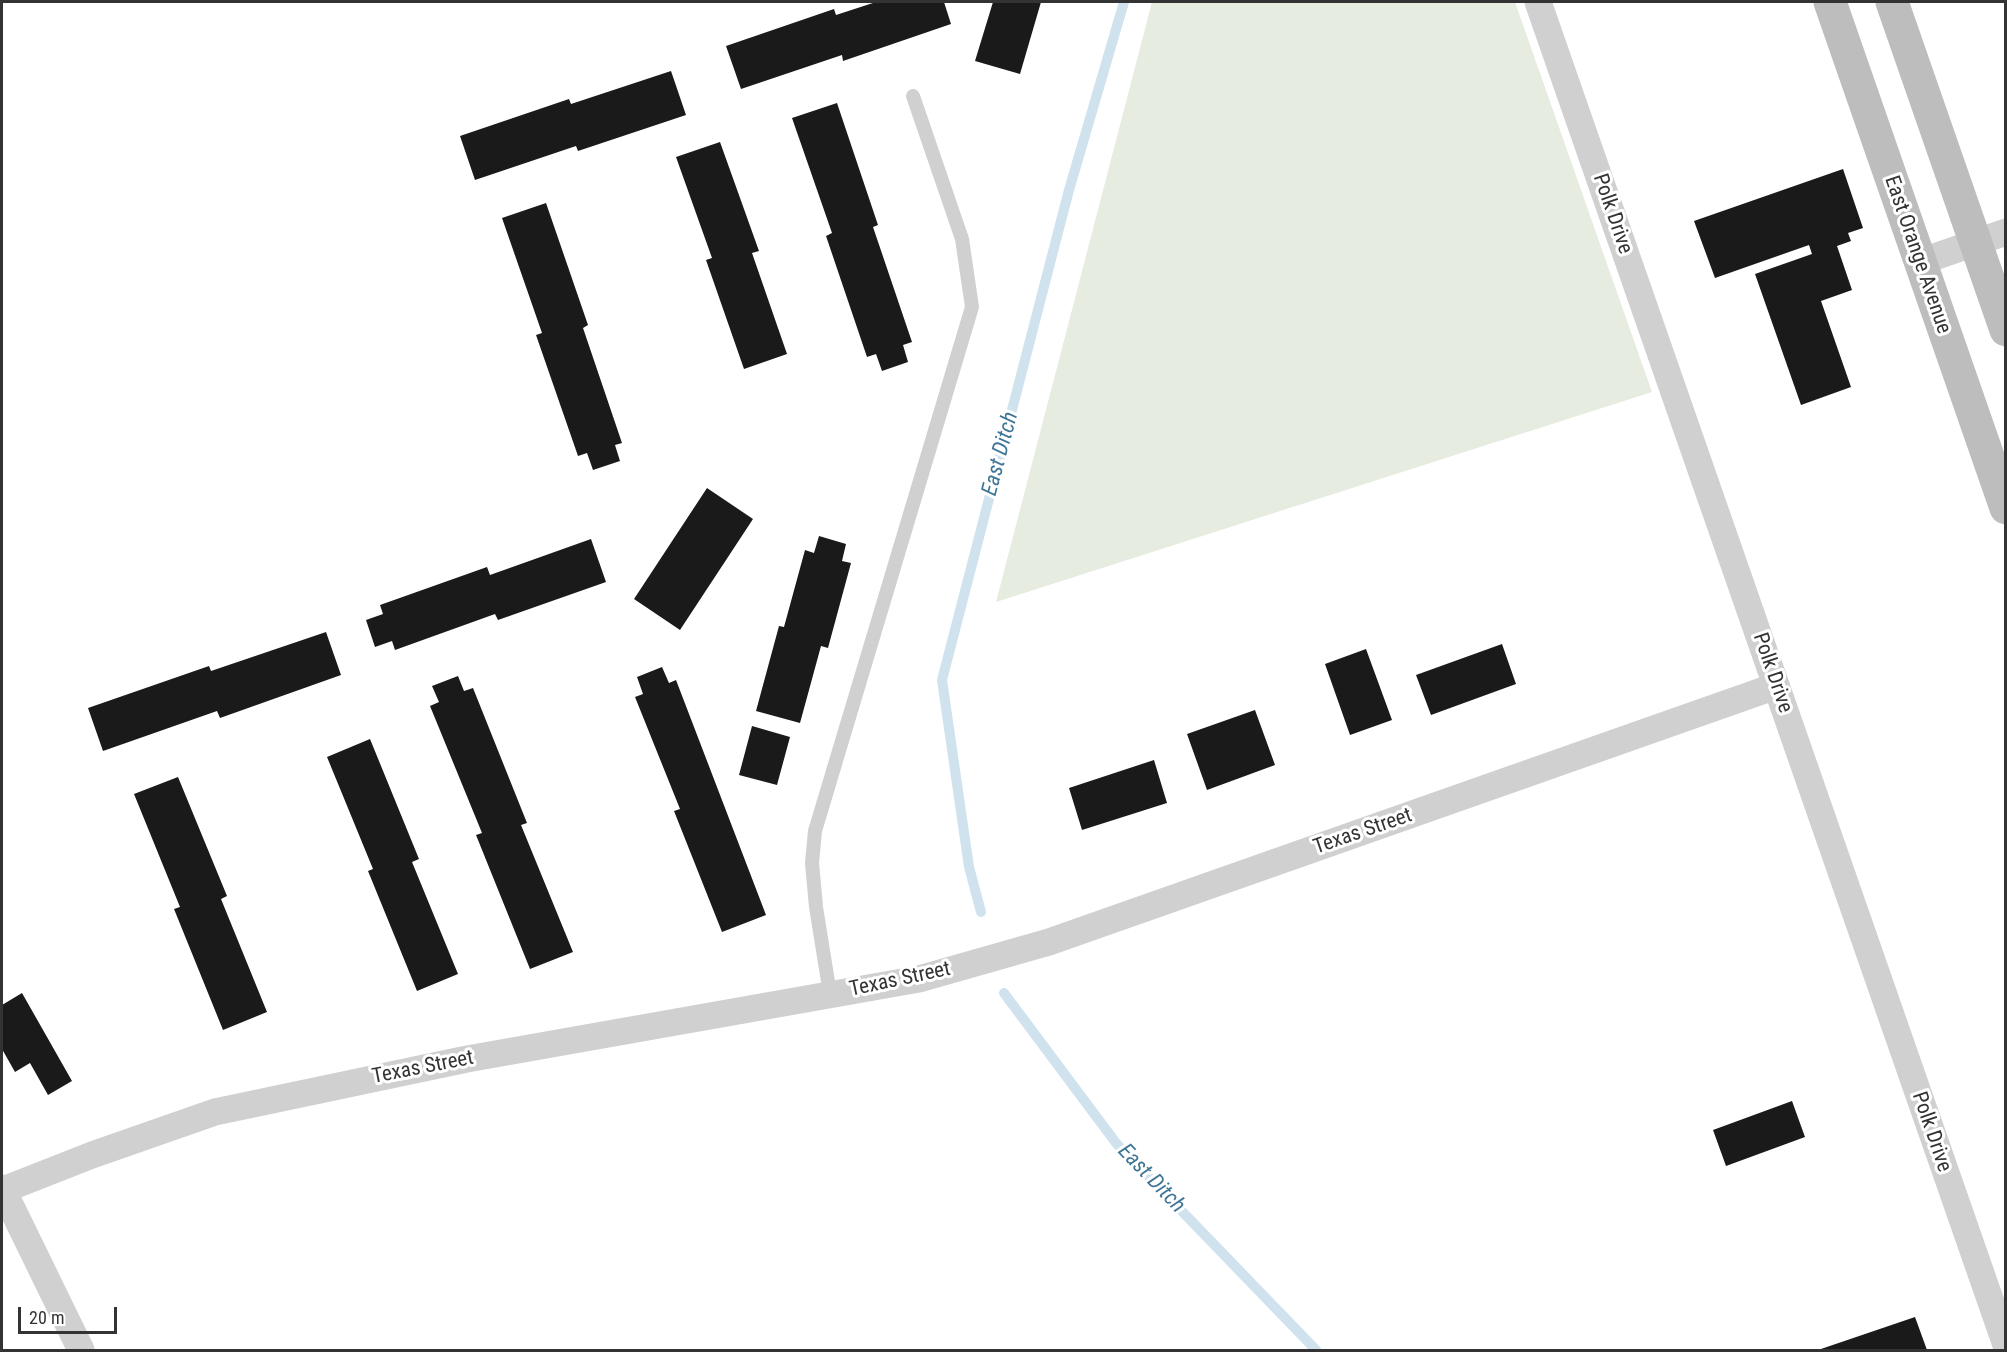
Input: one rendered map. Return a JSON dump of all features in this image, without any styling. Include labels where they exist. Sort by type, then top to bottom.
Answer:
[{"type":"street","name":"Polk Drive","points":[[1538,2],[2006,1346]]},
{"type":"street","name":"East Orange Avenue","points":[[1830,2],[2006,508]]},
{"type":"street","points":[[1892,2],[2006,330]]},
{"type":"street","points":[[1920,262],[2006,232]]},
{"type":"street","name":"Texas Street","points":[[2,1189],[215,1112],[467,1059],[920,979],[1049,942],[1776,686]]},
{"type":"street","points":[[2,1189],[81,1350]]},
{"type":"lane","points":[[830,994],[816,907],[812,862],[815,831],[972,307],[962,239],[912,96]]},
{"type":"shaded area","points":[[1152,2],[1515,2],[1652,392],[996,602]]},
{"type":"building","points":[[876,2],[944,2],[951,24],[843,61],[842,55],[741,89],[726,46],[834,9],[836,15]]},
{"type":"building","points":[[993,2],[1041,2],[1020,74],[975,61]]},
{"type":"building","points":[[671,71],[686,115],[578,151],[576,146],[475,180],[460,136],[569,99],[571,104]]},
{"type":"building","points":[[837,103],[878,225],[873,227],[912,342],[903,345],[908,362],[882,371],[876,354],[867,357],[826,236],[832,233],[792,118]]},
{"type":"building","points":[[720,142],[759,251],[752,253],[787,354],[744,369],[706,260],[712,258],[676,157]]},
{"type":"building","points":[[1843,169],[1863,228],[1848,233],[1851,241],[1837,246],[1852,290],[1821,301],[1851,387],[1801,405],[1755,274],[1812,254],[1809,245],[1715,278],[1694,221]]},
{"type":"building","points":[[546,203],[588,325],[583,328],[622,443],[615,445],[620,461],[593,470],[587,453],[578,456],[536,335],[542,333],[502,218]]},
{"type":"building","points":[[707,488],[753,519],[680,630],[634,599]]},
{"type":"building","points":[[819,536],[846,544],[842,561],[851,563],[828,648],[821,646],[800,723],[756,711],[779,626],[784,627],[805,550],[814,553]]},
{"type":"building","points":[[591,539],[606,582],[498,620],[495,614],[395,650],[392,641],[375,647],[366,620],[383,614],[380,605],[487,567],[490,575]]},
{"type":"building","points":[[326,632],[341,675],[220,718],[217,711],[103,751],[88,708],[209,666],[211,671]]},
{"type":"building","points":[[1502,644],[1516,684],[1431,715],[1416,675]]},
{"type":"building","points":[[1366,649],[1392,720],[1350,735],[1325,664]]},
{"type":"building","points":[[662,667],[669,683],[676,680],[766,915],[722,932],[674,811],[680,809],[635,697],[643,694],[637,677]]},
{"type":"building","points":[[458,676],[464,691],[473,688],[527,823],[521,825],[573,952],[530,969],[476,835],[482,833],[430,706],[439,702],[432,686]]},
{"type":"building","points":[[1255,710],[1275,765],[1207,790],[1187,734]]},
{"type":"building","points":[[752,726],[790,737],[777,785],[739,775]]},
{"type":"building","points":[[370,739],[419,859],[412,862],[458,974],[417,991],[368,871],[373,869],[327,757]]},
{"type":"building","points":[[1154,760],[1167,803],[1082,830],[1069,788]]},
{"type":"building","points":[[178,777],[227,896],[221,899],[267,1012],[223,1030],[174,909],[180,907],[134,794]]},
{"type":"building","points":[[22,993],[72,1081],[48,1095],[30,1063],[15,1072],[2,1049],[2,1005]]},
{"type":"building","points":[[1792,1101],[1805,1137],[1726,1166],[1713,1130]]},
{"type":"building","points":[[1915,1317],[1927,1350],[1818,1350]]},
{"type":"waterway","name":"East Ditch","points":[[981,912],[969,867],[942,680],[1069,190],[1124,2]]},
{"type":"waterway","name":"East Ditch","points":[[1004,993],[1116,1143],[1316,1350]]}]
